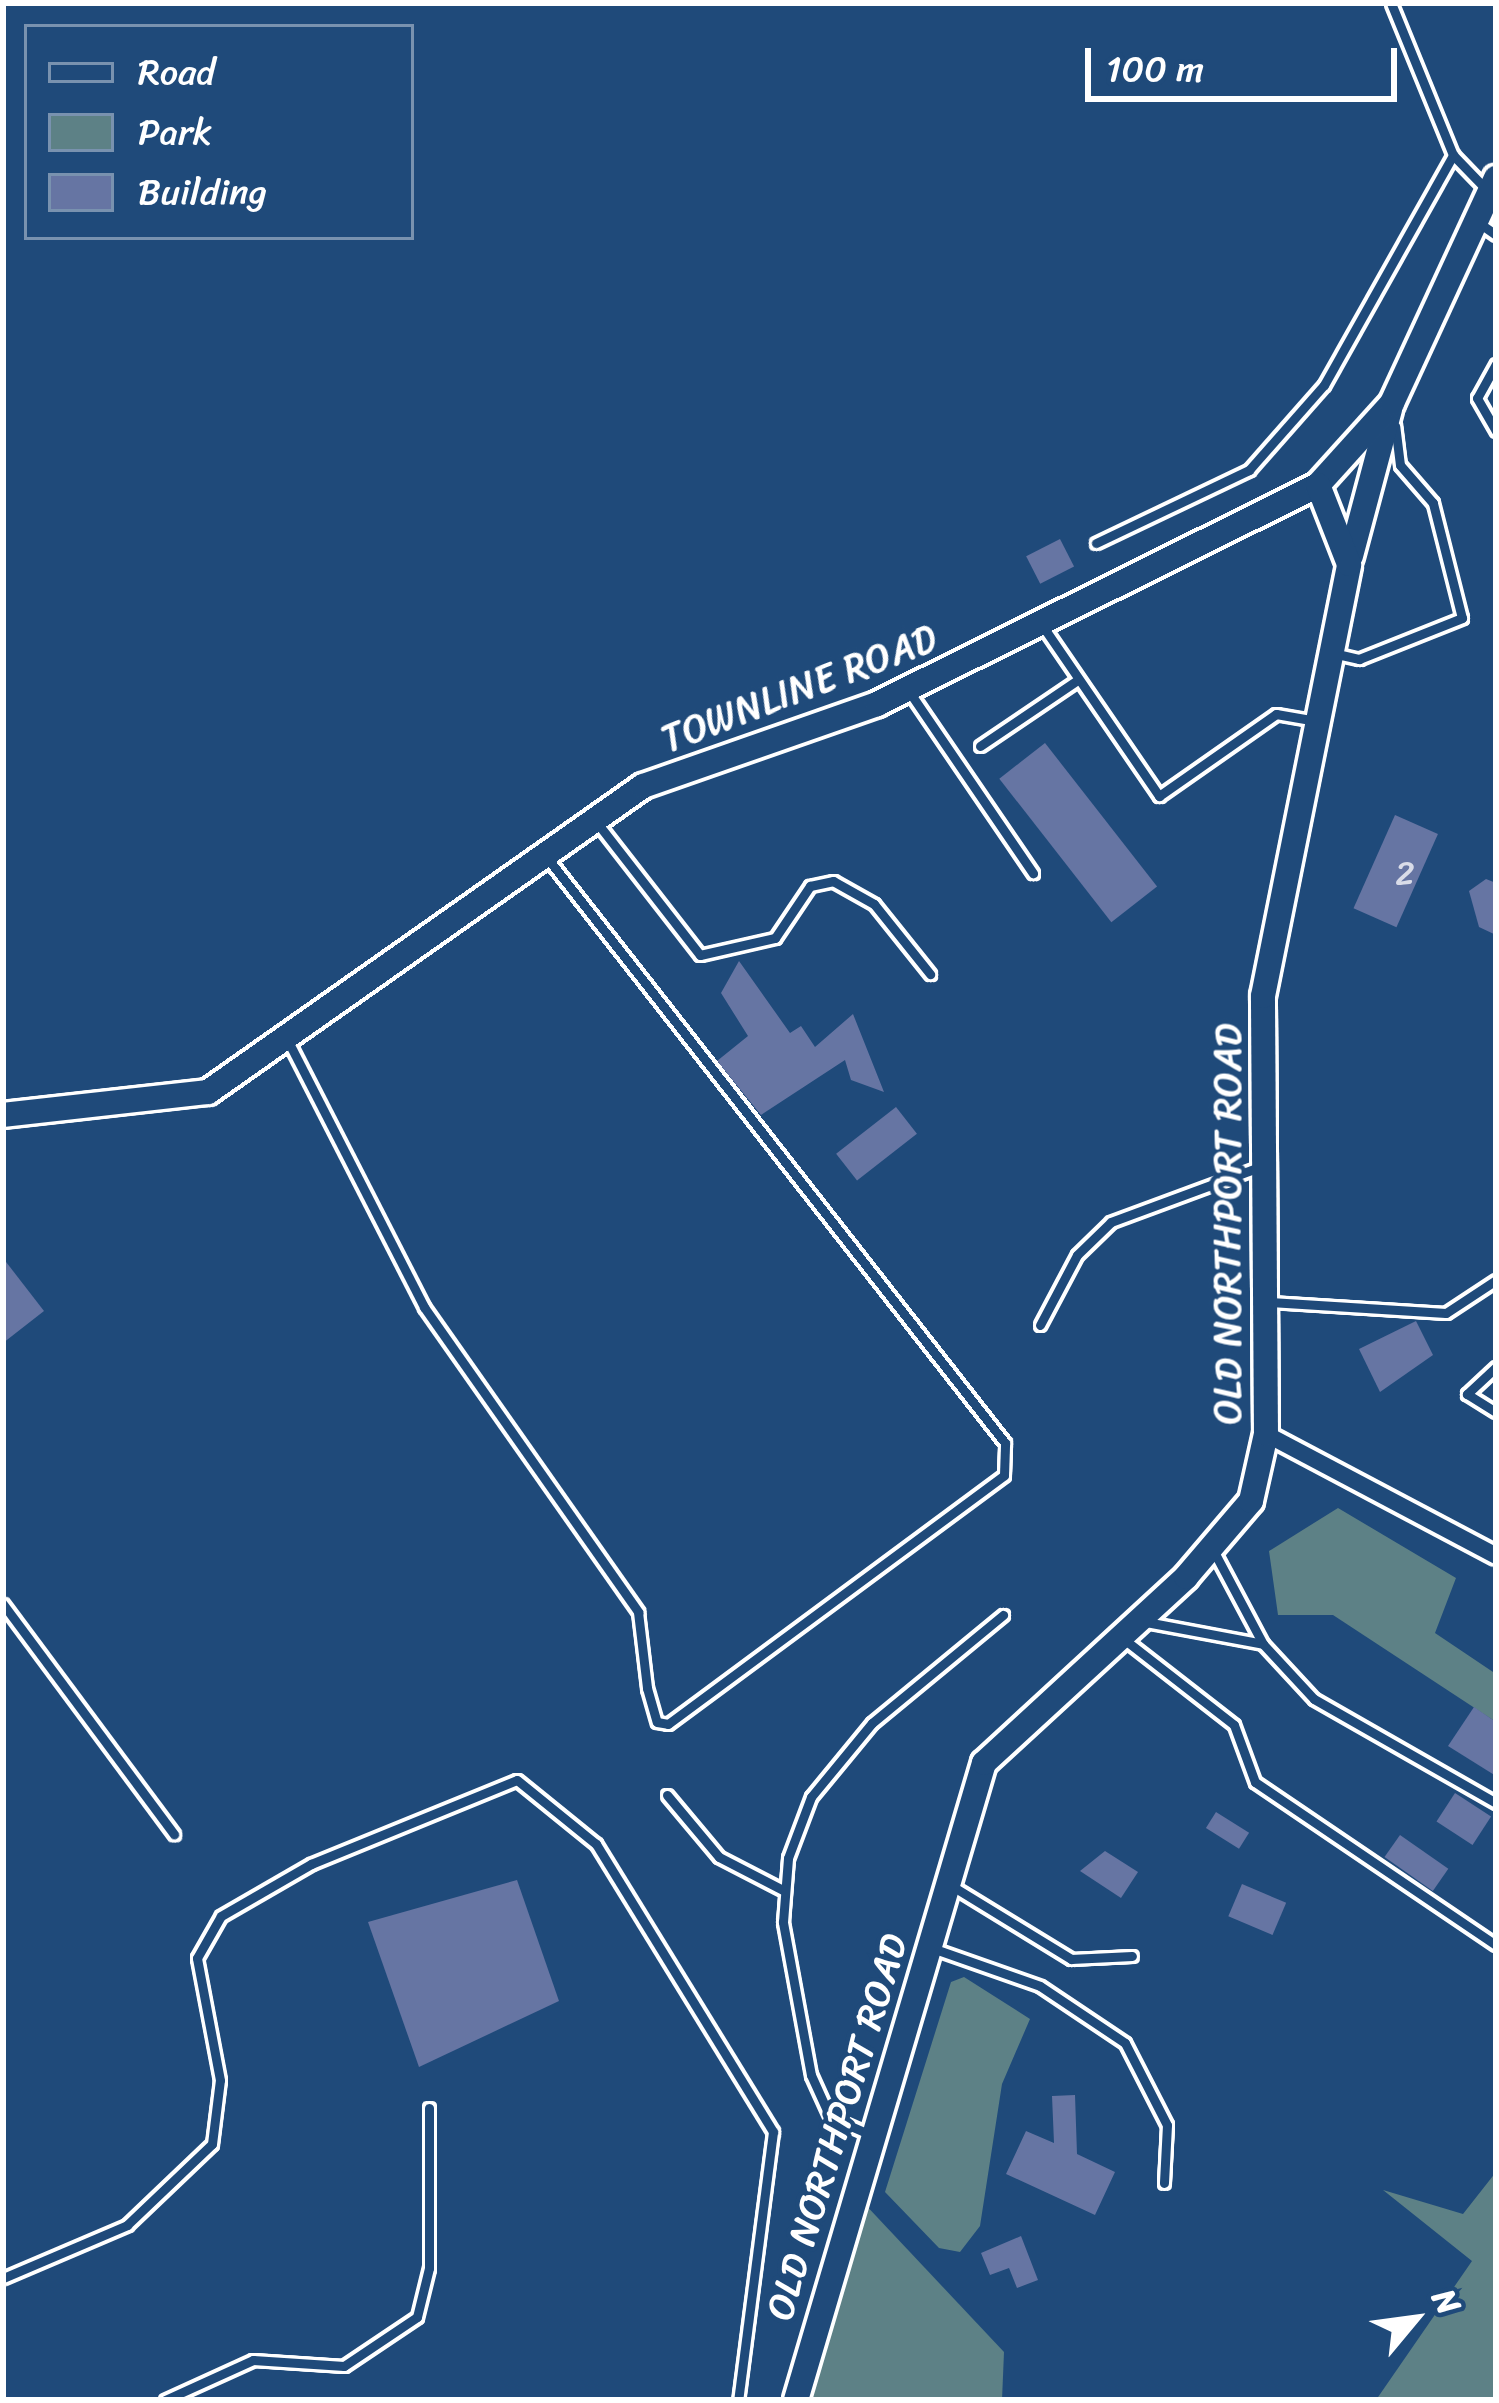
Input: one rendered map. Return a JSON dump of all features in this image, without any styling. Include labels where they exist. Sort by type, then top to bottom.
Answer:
[{"type":"main road","name":"TOWNLINE ROAD","points":[[3,1115],[208,1092],[643,786],[908,690],[1044,628],[1318,485],[1391,403],[1485,228],[1492,185]]},
{"type":"main road","name":"OLD NORTHPORT ROAD","points":[[796,2400],[984,1763],[1130,1629],[1251,1501],[1266,1433],[1263,996],[1337,654],[1349,564],[1391,403]]},
{"type":"main road","name":"OLD NORTHPORT ROAD","points":[[1318,485],[1349,564]]},
{"type":"street","points":[[1266,1433],[1496,1556]]},
{"type":"lane","points":[[1391,3],[1453,155],[1492,185]]},
{"type":"lane","points":[[1096,543],[1250,470],[1324,385],[1453,155]]},
{"type":"lane","points":[[1496,364],[1478,398],[1496,431]]},
{"type":"lane","points":[[1337,654],[1359,659],[1462,618],[1433,503],[1400,465],[1391,403]]},
{"type":"lane","points":[[1044,628],[1159,796],[1285,710],[1322,724]]},
{"type":"lane","points":[[980,746],[1076,681]]},
{"type":"lane","points":[[908,690],[1033,874]]},
{"type":"lane","points":[[595,820],[700,955],[775,938],[810,886],[832,881],[874,904],[930,974]]},
{"type":"lane","points":[[286,1037],[424,1307],[638,1612],[647,1688],[657,1722],[668,1724],[1004,1475],[1005,1443],[662,992],[544,855]]},
{"type":"lane","points":[[1040,1324],[1077,1255],[1111,1222],[1262,1166]]},
{"type":"lane","points":[[1264,1302],[1446,1313],[1496,1280]]},
{"type":"lane","points":[[1496,1367],[1467,1394],[1496,1412]]},
{"type":"lane","points":[[1211,1548],[1263,1644],[1314,1700],[1496,1803]]},
{"type":"lane","points":[[3,1604],[174,1834]]},
{"type":"lane","points":[[871,2135],[830,2116],[811,2074],[785,1891],[811,1798],[872,1723],[1003,1615]]},
{"type":"lane","points":[[1130,1629],[1263,1644]]},
{"type":"lane","points":[[1130,1629],[1234,1725],[1255,1782],[1496,1946]]},
{"type":"lane","points":[[3,2278],[127,2225],[212,2144],[220,2080],[197,1958],[221,1916],[311,1864],[518,1780],[596,1844],[773,2132],[738,2400]]},
{"type":"lane","points":[[667,1795],[719,1857],[785,1891]]},
{"type":"lane","points":[[947,1883],[1071,1958],[1132,1957]]},
{"type":"lane","points":[[928,1947],[1040,1986],[1125,2043],[1167,2125],[1164,2183]]},
{"type":"lane","points":[[165,2400],[253,2360],[344,2366],[417,2317],[429,2268],[429,2108]]},
{"type":"green space","points":[[1338,1508],[1456,1578],[1435,1633],[1496,1674],[1496,1722],[1333,1615],[1278,1615],[1269,1551]]},
{"type":"green space","points":[[964,1977],[1030,2019],[1002,2084],[980,2226],[960,2252],[939,2248],[885,2192],[951,1982]]},
{"type":"green space","points":[[1496,2172],[1496,2400],[1376,2400],[1472,2261],[1383,2190],[1463,2214]]},
{"type":"green space","points":[[861,2200],[1004,2352],[1002,2400],[807,2400]]},
{"type":"building","points":[[1060,539],[1074,567],[1040,584],[1026,556]]},
{"type":"building","points":[[1045,743],[1157,886],[1111,922],[999,779]]},
{"type":"building","points":[[1395,815],[1438,834],[1396,927],[1354,908]]},
{"type":"building","points":[[1486,879],[1496,883],[1496,935],[1479,927],[1469,891]]},
{"type":"building","points":[[739,961],[790,1033],[801,1026],[815,1047],[853,1014],[884,1092],[851,1080],[845,1060],[761,1115],[717,1061],[748,1036],[721,993]]},
{"type":"building","points":[[896,1107],[917,1134],[857,1181],[836,1154]]},
{"type":"building","points":[[3,1258],[44,1311],[3,1343]]},
{"type":"building","points":[[1416,1321],[1433,1355],[1380,1392],[1359,1349]]},
{"type":"building","points":[[1474,1707],[1496,1722],[1496,1776],[1448,1746]]},
{"type":"building","points":[[1455,1793],[1491,1816],[1473,1845],[1436,1822]]},
{"type":"building","points":[[1216,1812],[1249,1833],[1239,1849],[1206,1828]]},
{"type":"building","points":[[1400,1835],[1448,1869],[1433,1891],[1385,1857]]},
{"type":"building","points":[[1105,1851],[1138,1872],[1121,1898],[1080,1871]]},
{"type":"building","points":[[517,1880],[559,2001],[419,2067],[368,1922]]},
{"type":"building","points":[[1242,1884],[1286,1903],[1273,1935],[1228,1916]]},
{"type":"building","points":[[1075,2095],[1077,2154],[1115,2172],[1095,2215],[1006,2174],[1026,2131],[1054,2143],[1052,2096]]},
{"type":"building","points":[[1021,2236],[1038,2280],[1017,2288],[1009,2268],[990,2275],[981,2253]]}]
